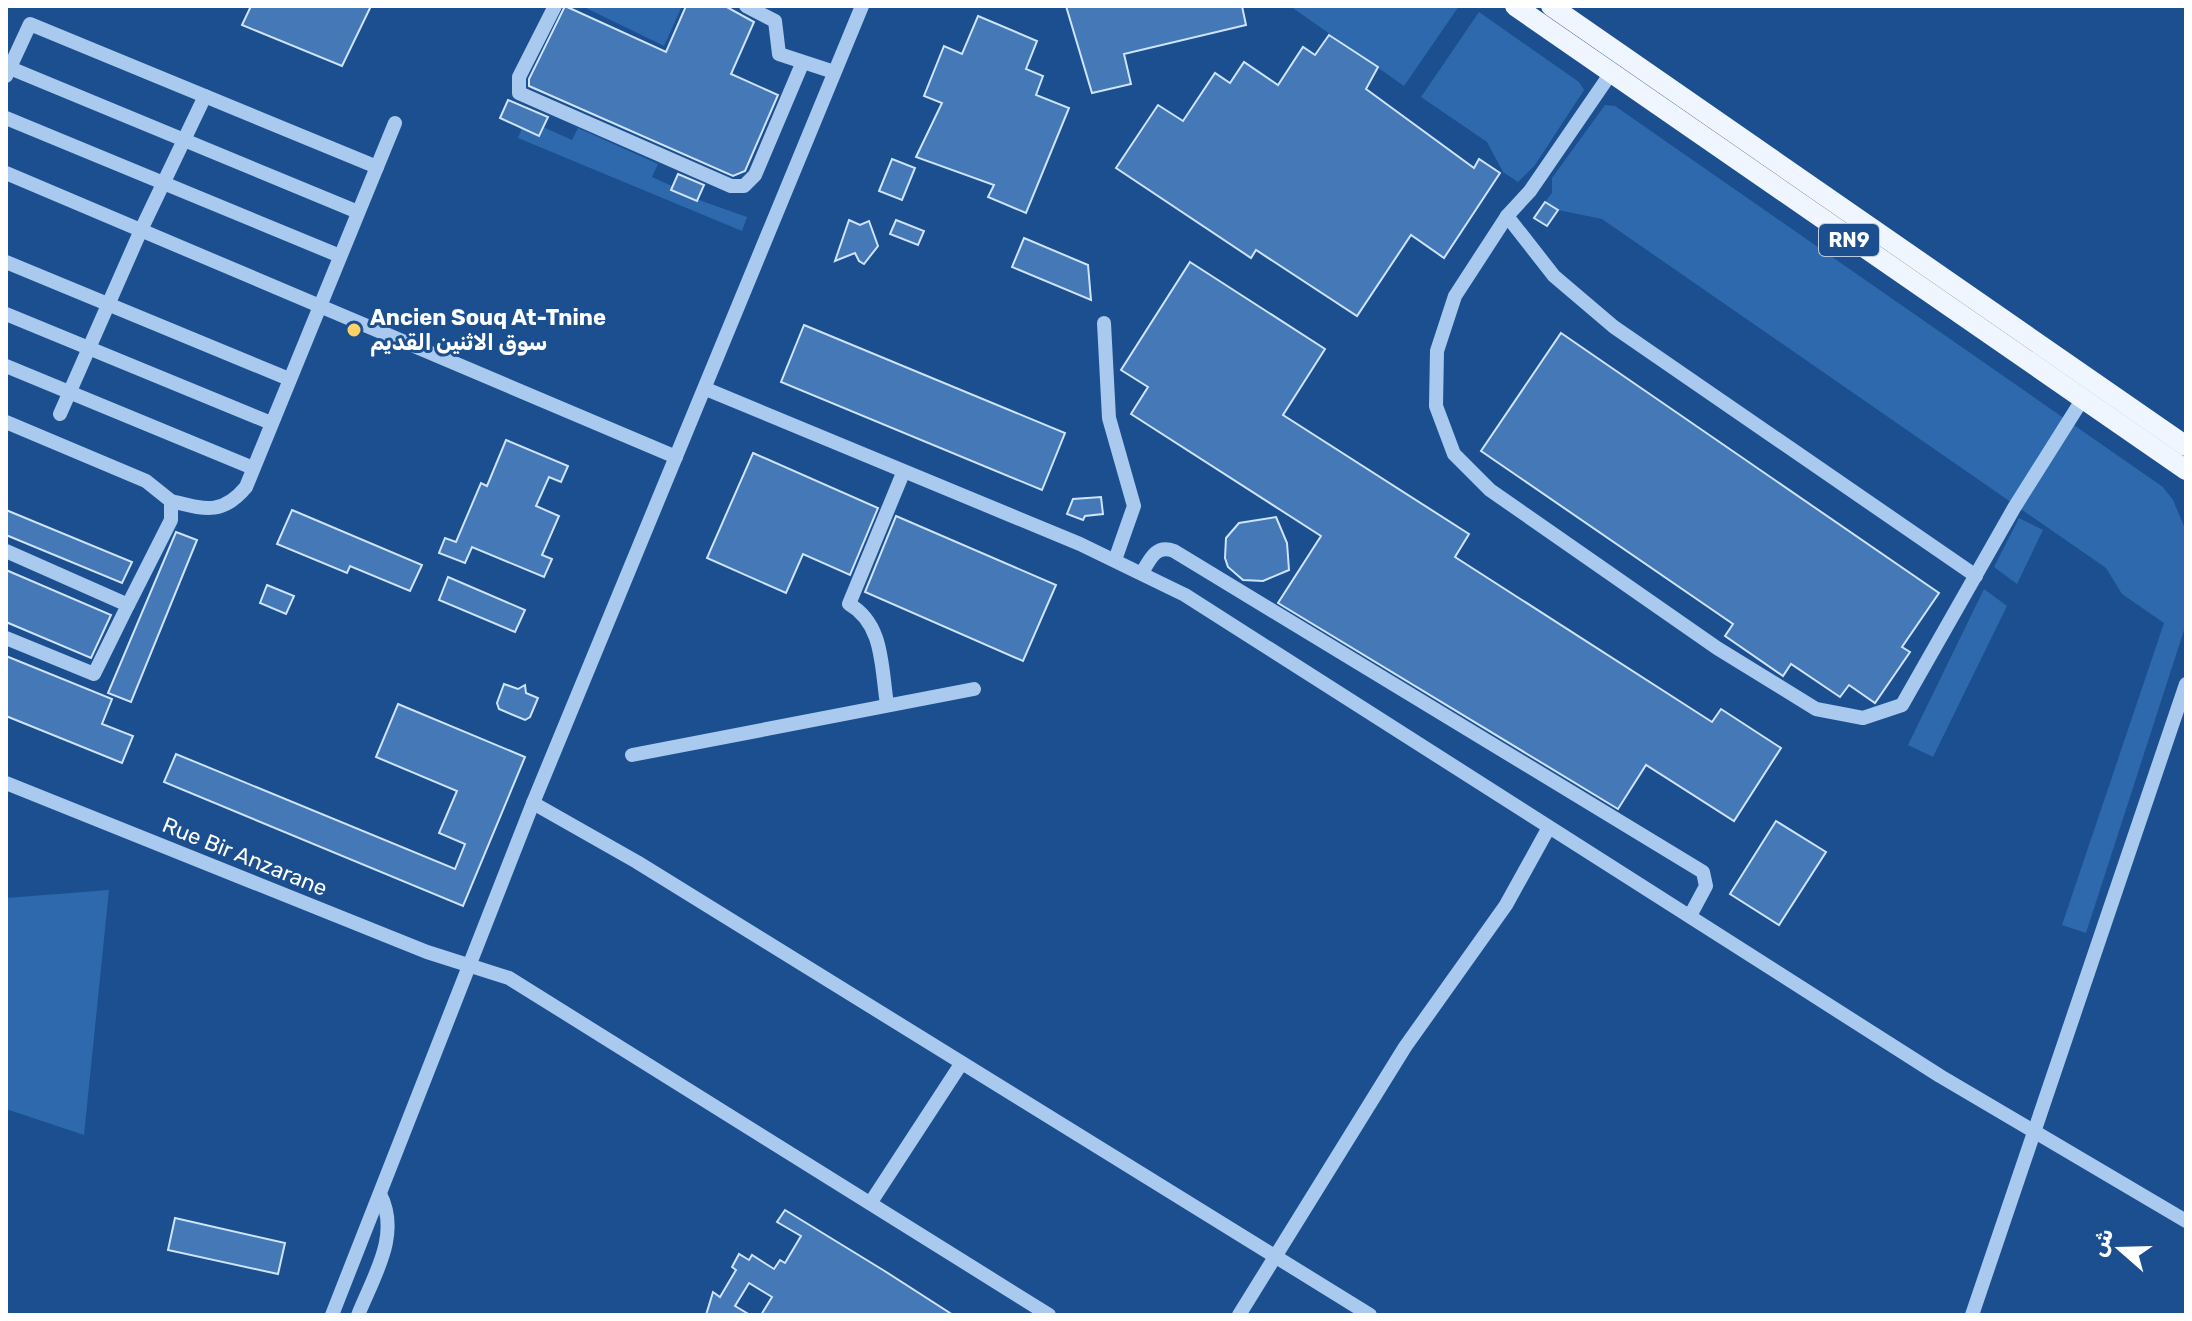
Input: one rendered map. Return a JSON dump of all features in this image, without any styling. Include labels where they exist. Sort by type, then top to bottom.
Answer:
[{"type":"main road","name":"RN9","points":[[1515,6],[2186,470]]},
{"type":"main road","name":"RN9","points":[[1551,6],[2186,446]]},
{"type":"street","points":[[555,6],[519,77],[519,93],[731,186],[744,186],[755,175],[802,64]]},
{"type":"street","points":[[746,6],[775,21],[779,54],[834,72]]},
{"type":"street","points":[[332,1315],[533,803],[862,6]]},
{"type":"street","points":[[358,212],[8,72],[30,24],[377,167]]},
{"type":"street","points":[[1611,73],[1530,191],[1507,216],[1455,296],[1437,351],[1436,406],[1454,454],[1490,490],[1717,648],[1816,709],[1863,718],[1902,705],[2014,508],[2082,400]]},
{"type":"street","points":[[60,414],[141,230],[205,96]]},
{"type":"street","points":[[6,118],[340,256]]},
{"type":"street","points":[[6,422],[146,481],[171,501],[198,508],[219,508],[232,503],[246,487],[395,123]]},
{"type":"street","points":[[6,173],[676,457]]},
{"type":"street","points":[[1507,216],[1554,276],[1614,327],[1976,576]]},
{"type":"street","points":[[6,262],[289,379]]},
{"type":"street","points":[[6,314],[271,423]]},
{"type":"street","points":[[1104,323],[1109,418],[1134,506],[1115,560]]},
{"type":"street","points":[[6,366],[253,468]]},
{"type":"street","points":[[706,389],[1115,560],[1229,620],[1548,829],[1691,914],[1940,1076],[2186,1221]]},
{"type":"street","points":[[887,704],[877,633],[869,619],[849,604],[903,473]]},
{"type":"street","points":[[6,638],[94,674],[171,520],[171,501]]},
{"type":"street","points":[[1142,573],[1155,553],[1164,548],[1174,551],[1689,864],[1705,875],[1707,882],[1691,914]]},
{"type":"street","points":[[6,551],[128,605]]},
{"type":"street","points":[[1972,1315],[2037,1131],[2186,684]]},
{"type":"street","points":[[632,755],[974,689]]},
{"type":"street","name":"Rue Bir Anzarane","points":[[6,783],[427,952],[509,978],[1049,1315]]},
{"type":"street","points":[[533,803],[637,862],[1370,1315]]},
{"type":"street","points":[[1239,1315],[1278,1257],[1405,1047],[1506,905],[1548,829]]},
{"type":"street","points":[[871,1202],[961,1064]]},
{"type":"street","points":[[358,1315],[390,1230],[390,1214],[380,1194]]},
{"type":"shaded area","points":[[582,6],[682,6],[664,46]]},
{"type":"shaded area","points":[[1290,6],[1459,6],[1404,86]]},
{"type":"shaded area","points":[[1479,12],[1579,82],[1584,90],[1535,165],[1518,182],[1503,172],[1487,142],[1421,97]]},
{"type":"shaded area","points":[[1605,105],[1615,106],[2163,487],[2173,500],[2186,531],[2186,624],[2086,933],[2062,925],[2164,623],[2122,594],[2106,568],[1602,219],[1558,210],[1545,202],[1552,193],[1552,178]]},
{"type":"shaded area","points":[[543,127],[572,140],[578,128],[658,164],[652,177],[672,186],[671,190],[747,217],[742,231],[518,138],[522,128],[539,136]]},
{"type":"shaded area","points":[[2019,518],[2043,530],[2017,584],[1994,567]]},
{"type":"shaded area","points":[[1984,589],[2007,606],[1933,757],[1908,745]]},
{"type":"shaded area","points":[[109,890],[84,1135],[6,1109],[6,898]]},
{"type":"building","points":[[251,6],[371,6],[342,66],[242,25]]},
{"type":"building","points":[[565,6],[666,52],[686,6],[725,6],[754,22],[731,74],[778,95],[745,171],[733,176],[529,86],[529,79]]},
{"type":"building","points":[[1066,6],[1242,6],[1246,25],[1124,54],[1131,84],[1092,93]]},
{"type":"building","points":[[978,16],[1037,41],[1026,69],[1043,76],[1036,95],[1069,108],[1026,213],[988,197],[994,185],[916,157],[942,103],[924,96],[944,46],[962,54]]},
{"type":"building","points":[[1329,35],[1378,67],[1366,89],[1474,168],[1479,159],[1500,173],[1444,258],[1411,235],[1357,316],[1256,250],[1251,258],[1116,168],[1158,105],[1183,121],[1215,73],[1230,83],[1244,62],[1278,85],[1303,47],[1315,55]]},
{"type":"building","points":[[508,100],[548,117],[539,136],[500,118]]},
{"type":"building","points":[[892,159],[915,168],[902,200],[879,191]]},
{"type":"building","points":[[678,174],[704,185],[697,201],[671,190]]},
{"type":"building","points":[[1545,202],[1558,210],[1547,226],[1534,218]]},
{"type":"building","points":[[849,220],[860,225],[869,221],[878,246],[864,264],[855,253],[835,261]]},
{"type":"building","points":[[896,220],[924,231],[918,245],[890,234]]},
{"type":"building","points":[[1024,238],[1088,265],[1091,300],[1012,267]]},
{"type":"building","points":[[1190,262],[1325,349],[1283,415],[1469,534],[1455,557],[1712,722],[1721,709],[1781,748],[1734,821],[1646,765],[1618,809],[1278,603],[1321,536],[1131,414],[1148,387],[1121,370]]},
{"type":"building","points":[[804,325],[1065,433],[1042,490],[781,382]]},
{"type":"building","points":[[1561,333],[1939,593],[1902,647],[1910,652],[1875,703],[1849,685],[1840,697],[1791,664],[1783,676],[1725,636],[1733,624],[1481,451]]},
{"type":"building","points":[[506,440],[568,466],[561,482],[549,477],[536,506],[559,516],[542,555],[552,559],[544,577],[472,547],[465,563],[439,553],[445,538],[456,542],[481,483],[487,486]]},
{"type":"building","points":[[753,453],[878,508],[850,575],[803,554],[786,593],[707,558]]},
{"type":"building","points":[[1101,497],[1103,514],[1085,516],[1083,520],[1067,514],[1073,499]]},
{"type":"building","points":[[6,510],[132,562],[122,583],[6,535]]},
{"type":"building","points":[[292,510],[422,565],[410,591],[350,566],[347,573],[277,544]]},
{"type":"building","points":[[896,516],[1056,585],[1023,661],[865,592]]},
{"type":"building","points":[[1276,517],[1287,543],[1289,570],[1263,581],[1243,580],[1228,567],[1226,538],[1239,523]]},
{"type":"building","points":[[176,532],[197,540],[131,702],[108,693]]},
{"type":"building","points":[[6,570],[111,615],[91,658],[6,622]]},
{"type":"building","points":[[448,577],[525,610],[515,632],[439,600]]},
{"type":"building","points":[[267,585],[294,596],[286,614],[260,603]]},
{"type":"building","points":[[6,656],[112,699],[102,724],[133,736],[122,763],[6,716]]},
{"type":"building","points":[[504,684],[518,689],[525,685],[526,693],[538,698],[530,717],[525,720],[499,709],[497,703]]},
{"type":"building","points":[[398,704],[525,757],[463,906],[164,782],[176,754],[455,869],[465,844],[439,833],[457,791],[376,757]]},
{"type":"building","points":[[1776,821],[1826,852],[1779,925],[1730,894]]},
{"type":"building","points":[[785,1210],[953,1315],[761,1315],[772,1297],[749,1283],[735,1306],[750,1315],[706,1315],[713,1292],[720,1297],[736,1270],[732,1267],[739,1254],[749,1260],[752,1255],[774,1269],[780,1260],[785,1263],[801,1236],[777,1222]]},
{"type":"building","points":[[175,1218],[285,1243],[278,1274],[168,1250]]},
{"type":"place","name":"Ancien Souq At-Tnine سوق الاثنين القديم","points":[[354,330]]}]
